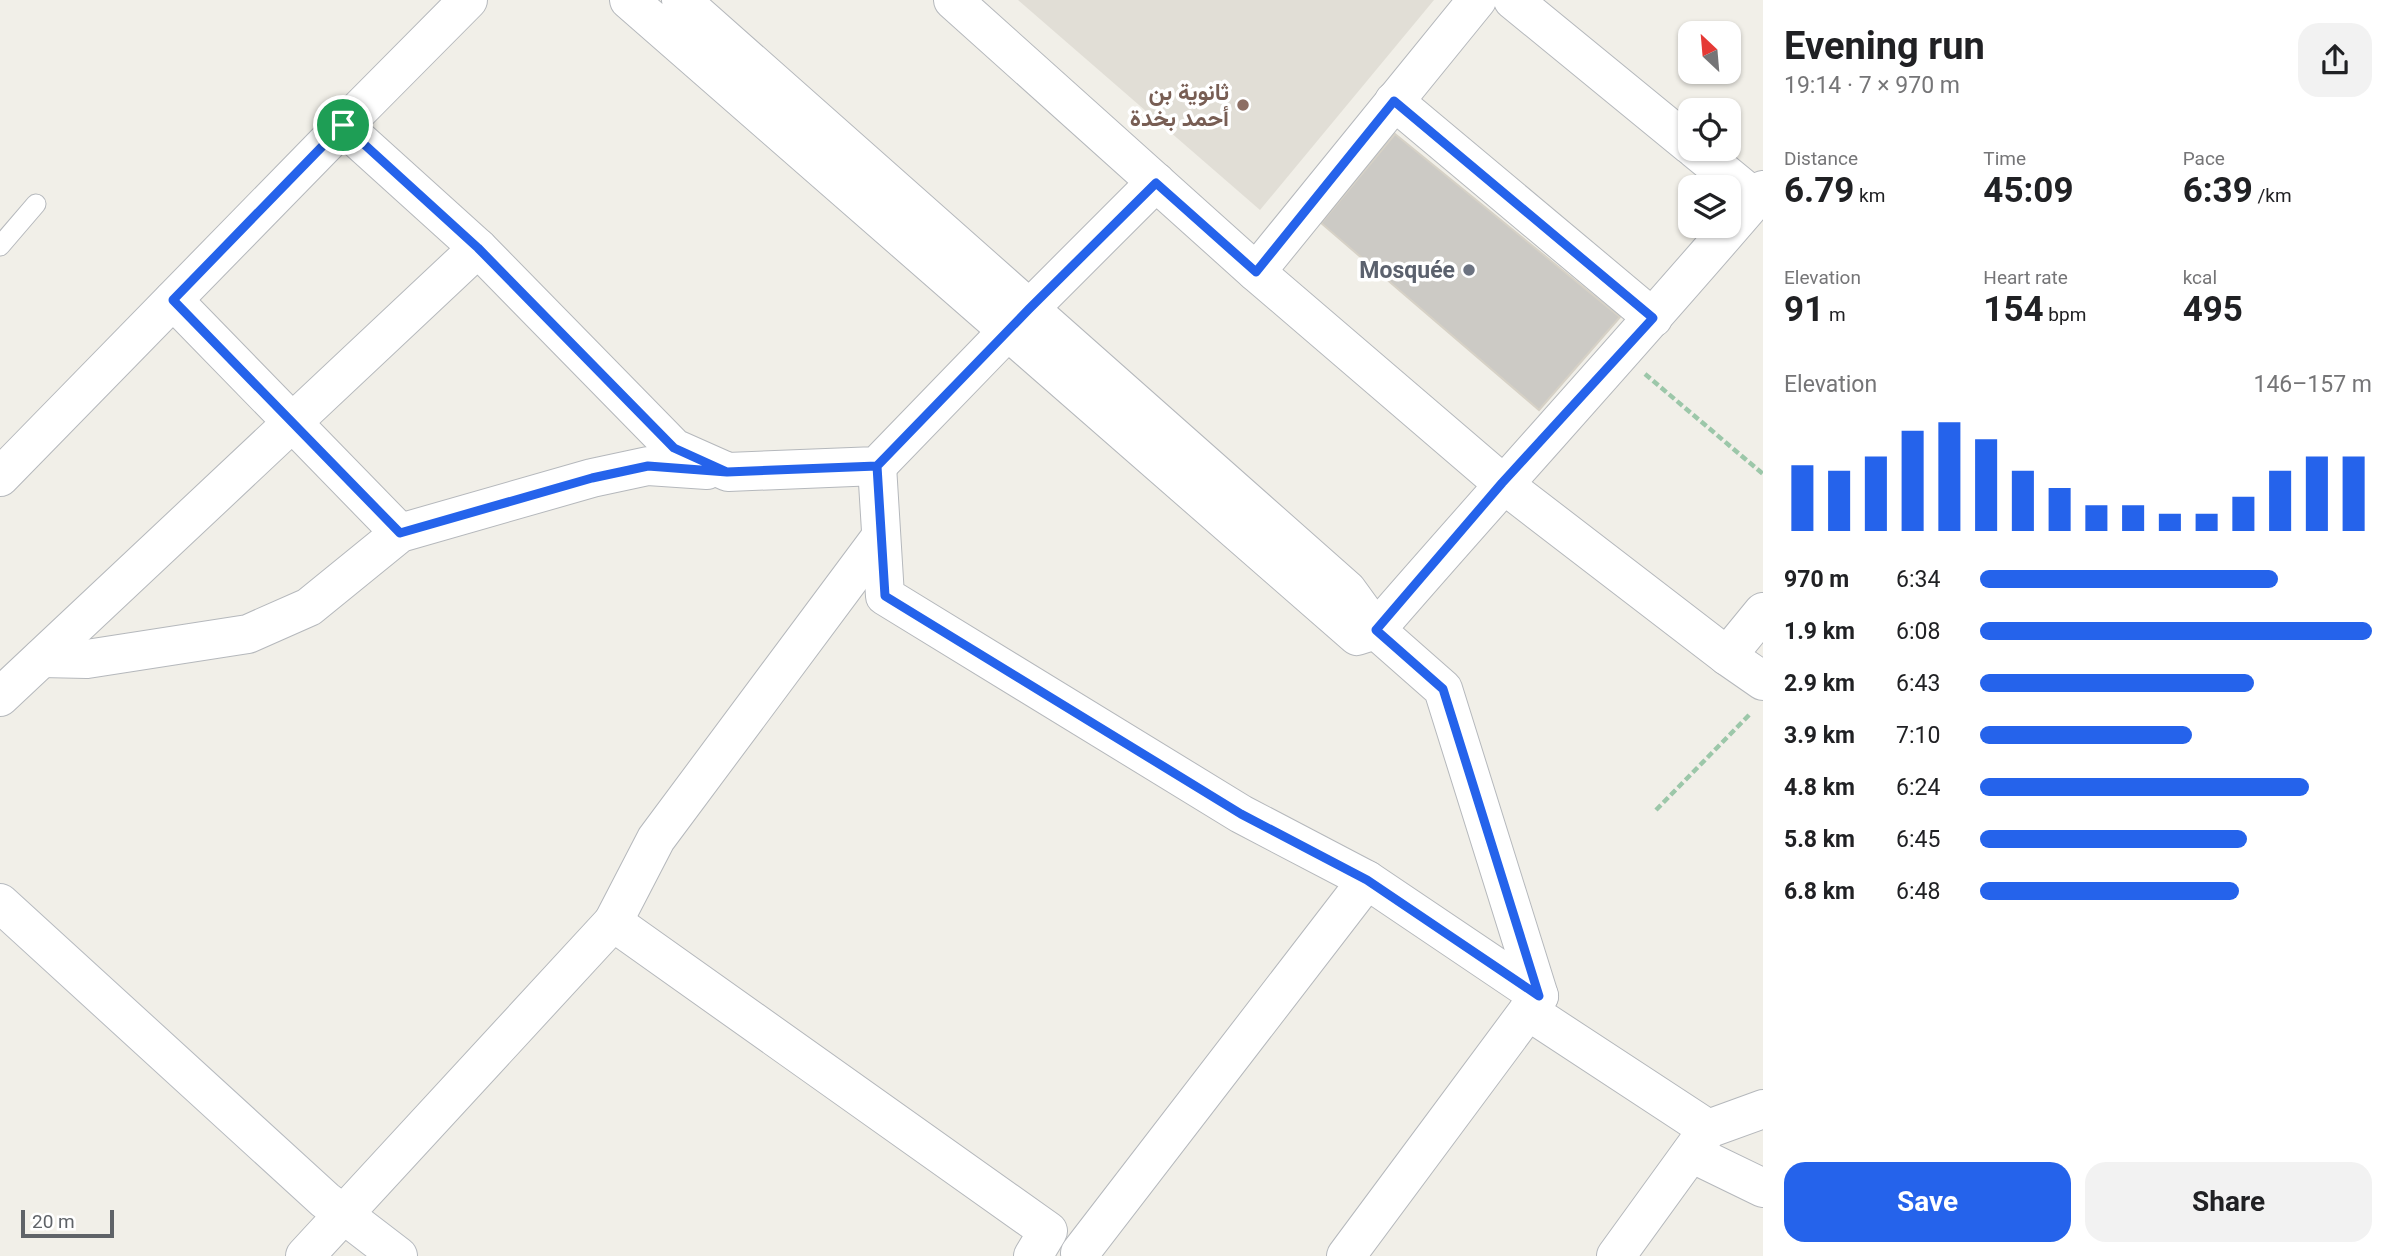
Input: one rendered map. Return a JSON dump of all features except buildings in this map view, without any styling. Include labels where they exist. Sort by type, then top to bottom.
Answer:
[{"type":"street","points":[[629,0],[1019,320]]},
{"type":"street","points":[[681,0],[1357,636],[1376,630],[1502,483],[1653,318],[1759,194],[1712,161]]},
{"type":"street","points":[[953,0],[1256,272],[1502,483],[1727,656],[1758,696]]},
{"type":"street","points":[[1256,272],[1477,0]]},
{"type":"street","points":[[1513,0],[1678,135]]},
{"type":"street","points":[[0,477],[343,125],[446,7]]},
{"type":"street","points":[[1394,101],[1653,318]]},
{"type":"street","points":[[343,125],[478,248],[674,448],[727,472]]},
{"type":"street","points":[[42,658],[87,659],[248,634],[309,607],[400,533],[592,478],[648,466],[727,472],[877,466],[1156,183]]},
{"type":"street","points":[[0,697],[478,248]]},
{"type":"street","points":[[173,300],[400,533]]},
{"type":"street","points":[[877,466],[885,596],[1241,814],[1367,880],[1534,1004],[1699,1141],[1763,1188]]},
{"type":"street","points":[[305,1256],[613,922],[656,839],[880,538]]},
{"type":"street","points":[[1727,656],[1763,612]]},
{"type":"street","points":[[1376,630],[1443,689],[1534,1004]]},
{"type":"street","points":[[613,922],[1040,1244],[1083,1254],[1367,880]]},
{"type":"street","points":[[0,903],[325,1199],[398,1256]]},
{"type":"street","points":[[1346,1256],[1534,1004]]},
{"type":"street","points":[[1616,1256],[1699,1141],[1763,1109]]},
{"type":"lane","points":[[0,246],[36,204]]},
{"type":"path","points":[[1620,353],[1763,474]]},
{"type":"path","points":[[1656,810],[1758,696]]},
{"type":"shaded area","name":"ثانوية بن أحمد بخدة","points":[[1018,0],[1434,0],[1260,210]]},
{"type":"place","name":"ثانوية بن أحمد بخدة","points":[[1243,105]]},
{"type":"place","name":"Mosquée","points":[[1469,270]]},
{"type":"route","points":[[343,125],[173,300],[400,533],[592,478],[648,466],[727,472],[877,466],[885,596],[1241,814],[1367,880],[1539,996],[1443,689],[1376,630],[1502,483],[1653,318],[1394,101],[1256,272],[1156,183],[877,466],[802,469],[727,472],[674,448],[478,248],[343,125]]}]
